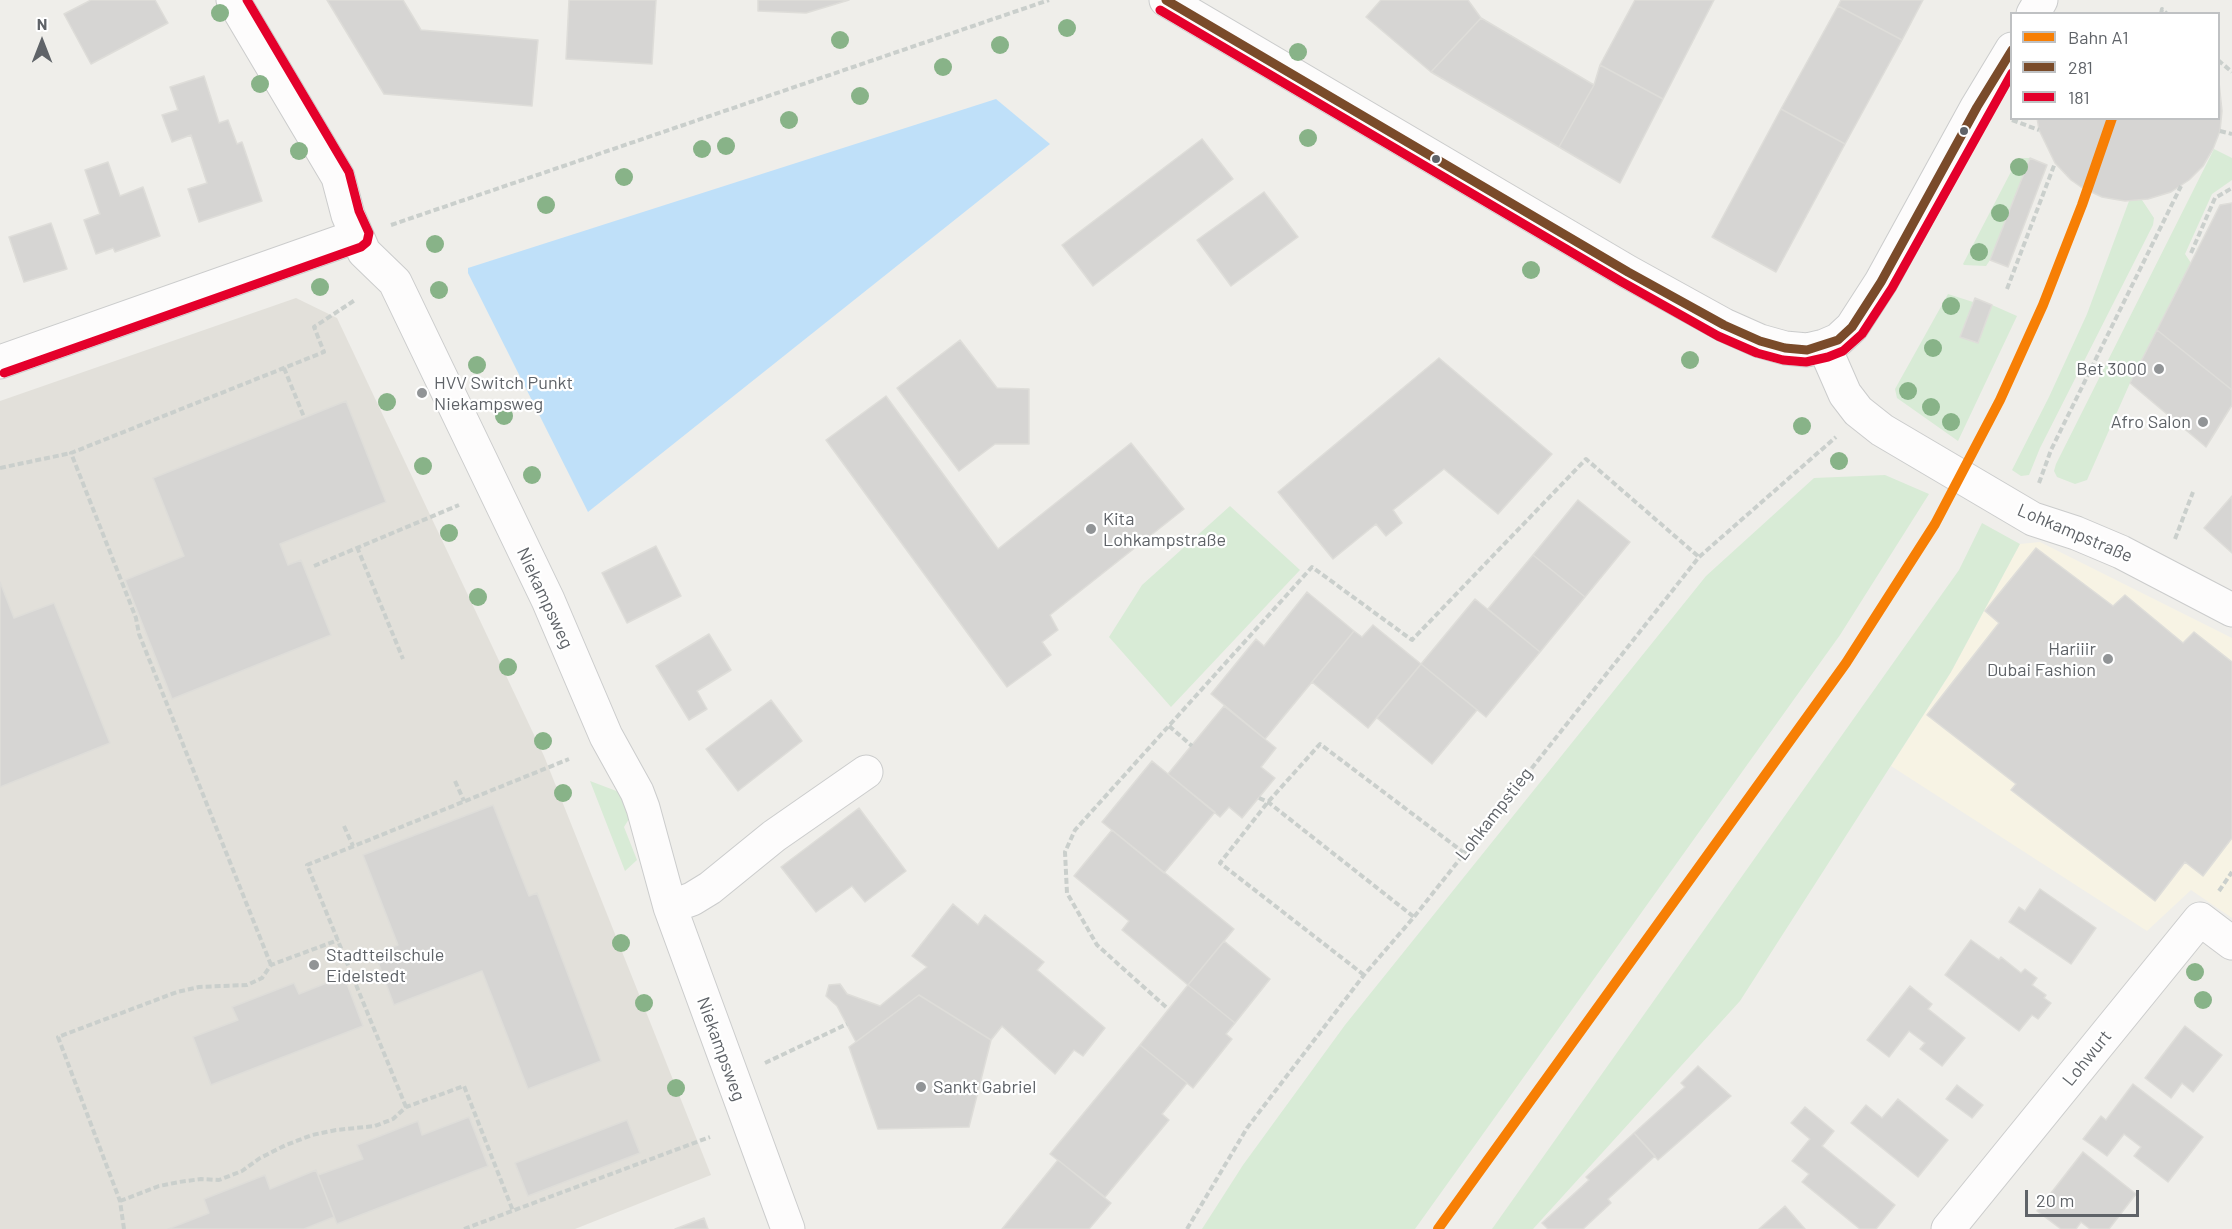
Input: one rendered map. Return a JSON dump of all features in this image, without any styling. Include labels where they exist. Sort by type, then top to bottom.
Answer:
[{"type":"street","name":"Niekampsweg","points":[[233,0],[338,177],[348,215],[369,232],[364,252],[395,282],[548,600],[606,736],[640,800],[670,907],[788,1229]]},
{"type":"street","points":[[1166,0],[1567,237],[1724,325],[1760,341],[1785,348],[1807,350],[1838,340],[1852,327],[1881,282],[1977,107],[2010,53]]},
{"type":"street","points":[[0,362],[369,232]]},
{"type":"street","name":"Lohkampstraße","points":[[1824,346],[1845,394],[1858,411],[1882,430],[2033,519],[2076,533],[2121,552],[2232,610]]},
{"type":"street","points":[[670,907],[692,899],[710,888],[774,836],[866,772]]},
{"type":"street","name":"Lohwurt","points":[[1948,1229],[2200,919],[2232,943]]},
{"type":"path","points":[[369,232],[1049,0]]},
{"type":"path","points":[[2220,62],[2232,72]]},
{"type":"path","points":[[2220,131],[2232,134]]},
{"type":"path","points":[[2007,290],[2055,163]]},
{"type":"path","points":[[2037,486],[2051,450],[2181,186]]},
{"type":"path","points":[[2191,253],[2216,198],[2232,188]]},
{"type":"path","points":[[0,468],[71,453],[324,352],[314,327],[355,300]]},
{"type":"path","points":[[284,368],[304,417]]},
{"type":"path","name":"Lohkampstieg","points":[[1186,1229],[1247,1128],[1364,975],[1414,917],[1463,852],[1699,557],[1842,433]]},
{"type":"path","points":[[71,453],[136,618],[139,633],[271,965]]},
{"type":"path","points":[[1166,1007],[1097,945],[1066,893],[1065,852],[1075,830],[1312,567],[1412,640],[1586,459],[1699,557]]},
{"type":"path","points":[[2173,543],[2193,492]]},
{"type":"path","points":[[314,566],[459,505]]},
{"type":"path","points":[[357,547],[403,660]]},
{"type":"path","points":[[1169,726],[1192,746]]},
{"type":"path","points":[[1364,975],[1220,863],[1269,802],[1320,744],[1463,852]]},
{"type":"path","points":[[406,1107],[307,865],[569,759]]},
{"type":"path","points":[[455,781],[464,801]]},
{"type":"path","points":[[1259,798],[1269,802],[1414,917]]},
{"type":"path","points":[[345,826],[353,846]]},
{"type":"path","points":[[124,1229],[120,1201],[58,1037],[177,992],[199,987],[247,985],[262,978],[271,965],[338,940]]},
{"type":"path","points":[[764,1064],[847,1024]]},
{"type":"path","points":[[120,1201],[170,1184],[201,1179],[219,1180],[242,1172],[260,1158],[312,1135],[375,1126],[393,1119],[406,1107],[464,1086],[513,1211]]},
{"type":"path","points":[[464,1229],[710,1137]]},
{"type":"shaded area","name":"Stadtteilschule Eidelstedt","points":[[296,298],[337,318],[544,756],[711,1175],[575,1229],[0,1229],[0,401]]},
{"type":"shaded area","points":[[2040,542],[2232,638],[2232,918],[2191,890],[2147,931],[1891,766],[1951,672],[2020,544]]},
{"type":"green space","points":[[2214,149],[2232,158],[2232,180],[2212,194],[2185,254],[2191,263],[2130,383],[2087,480],[2075,484],[2057,477],[2054,471],[2056,464]]},
{"type":"green space","points":[[2023,158],[2030,158],[1990,260],[1986,266],[1964,265],[2015,164]]},
{"type":"green space","points":[[2132,193],[2140,197],[2154,218],[2153,225],[2040,448],[2029,475],[2021,476],[2012,470],[2087,314]]},
{"type":"green space","points":[[1948,294],[1973,302],[1961,337],[1977,343],[1992,305],[2017,316],[1958,441],[1897,398],[1895,389]]},
{"type":"green space","points":[[1885,475],[1929,494],[1840,635],[1415,1229],[1202,1229],[1243,1165],[1345,1025],[1706,576],[1814,478]]},
{"type":"green space","points":[[1230,506],[1300,570],[1171,707],[1109,637],[1142,585]]},
{"type":"green space","points":[[1982,523],[2020,544],[1951,672],[1740,1001],[1533,1229],[1492,1229],[1959,570]]},
{"type":"green space","points":[[590,781],[627,795],[634,811],[624,827],[637,860],[625,871]]},
{"type":"water","points":[[996,99],[1050,144],[588,512],[468,273],[468,268]]},
{"type":"building","points":[[91,0],[155,0],[168,23],[91,64],[64,14]]},
{"type":"building","points":[[327,0],[403,0],[421,30],[538,40],[532,106],[384,94]]},
{"type":"building","points":[[569,0],[656,0],[652,64],[566,59]]},
{"type":"building","points":[[758,0],[849,0],[806,13],[758,11]]},
{"type":"building","points":[[1381,0],[1468,0],[1481,18],[1431,72],[1366,17]]},
{"type":"building","points":[[1635,0],[1714,0],[1663,99],[1600,65]]},
{"type":"building","points":[[1841,0],[1923,0],[1902,40],[1838,6]]},
{"type":"building","points":[[1838,6],[1902,40],[1845,144],[1781,109]]},
{"type":"building","points":[[1481,18],[1594,85],[1559,147],[1431,72]]},
{"type":"building","points":[[1600,65],[1663,99],[1620,183],[1559,147],[1594,85]]},
{"type":"building","points":[[204,76],[219,123],[228,120],[237,144],[242,142],[262,201],[199,222],[188,189],[207,183],[191,135],[172,142],[162,115],[178,110],[170,87]]},
{"type":"building","points":[[2220,92],[2222,111],[2220,131],[2203,166],[2189,180],[2171,192],[2148,199],[2125,201],[2113,199],[2102,197],[2081,187],[2055,163],[2039,130],[2037,120],[2220,120]]},
{"type":"building","points":[[1781,109],[1845,144],[1776,272],[1712,237]]},
{"type":"building","points":[[1202,139],[1233,179],[1093,286],[1062,245]]},
{"type":"building","points":[[2030,158],[2047,165],[2008,267],[1990,260]]},
{"type":"building","points":[[108,162],[120,196],[143,187],[160,236],[115,252],[113,248],[96,254],[84,220],[100,214],[85,170]]},
{"type":"building","points":[[1264,192],[1298,237],[1231,286],[1197,240]]},
{"type":"building","points":[[2232,203],[2232,390],[2157,330],[2220,205]]},
{"type":"building","points":[[51,223],[67,269],[24,282],[9,237]]},
{"type":"building","points":[[1975,298],[1992,305],[1978,343],[1960,337]]},
{"type":"building","points":[[2157,330],[2232,390],[2232,405],[2206,447],[2130,383]]},
{"type":"building","points":[[960,340],[997,388],[1029,389],[1029,444],[995,444],[959,471],[897,388]]},
{"type":"building","points":[[1439,358],[1552,454],[1498,514],[1444,469],[1393,510],[1402,523],[1386,536],[1376,524],[1333,559],[1278,492]]},
{"type":"building","name":"Kita Lohkampstraße","points":[[886,396],[998,549],[1131,443],[1184,509],[1050,615],[1058,630],[1042,642],[1051,655],[1007,687],[826,440]]},
{"type":"building","points":[[346,401],[386,502],[280,544],[288,565],[301,560],[331,635],[172,699],[125,580],[184,556],[153,478]]},
{"type":"building","points":[[2232,496],[2232,553],[2204,528]]},
{"type":"building","points":[[1578,500],[1630,542],[1585,597],[1533,555]]},
{"type":"building","points":[[656,546],[681,596],[627,623],[602,573]]},
{"type":"building","points":[[2036,548],[2113,606],[2125,595],[2183,643],[2194,632],[2232,662],[2232,838],[2203,876],[2185,862],[2155,901],[2011,790],[2016,784],[1927,715],[1999,623],[1985,611]]},
{"type":"building","points":[[1533,555],[1585,597],[1540,652],[1488,609]]},
{"type":"building","points":[[0,582],[14,618],[54,603],[110,743],[0,787]]},
{"type":"building","points":[[1307,592],[1354,631],[1265,739],[1211,694],[1256,639],[1264,646]]},
{"type":"building","points":[[1475,599],[1540,652],[1486,717],[1421,664]]},
{"type":"building","points":[[1373,625],[1421,664],[1368,728],[1312,682],[1354,631],[1362,637]]},
{"type":"building","points":[[709,634],[731,670],[697,691],[707,709],[689,720],[656,666]]},
{"type":"building","points":[[1421,664],[1477,710],[1432,764],[1377,718]]},
{"type":"building","points":[[771,700],[802,741],[738,791],[706,749]]},
{"type":"building","points":[[1224,706],[1276,748],[1261,767],[1275,778],[1242,818],[1229,807],[1220,817],[1168,774]]},
{"type":"building","points":[[1152,761],[1215,812],[1164,873],[1102,822]]},
{"type":"building","points":[[493,805],[529,896],[537,893],[601,1061],[528,1089],[482,971],[394,1005],[375,954],[398,945],[363,855]]},
{"type":"building","points":[[859,808],[906,871],[865,902],[852,886],[816,912],[781,867]]},
{"type":"building","points":[[1112,830],[1234,929],[1188,985],[1122,930],[1129,921],[1074,876]]},
{"type":"building","points":[[2040,889],[2096,928],[2071,964],[2009,922],[2019,907],[2025,911]]},
{"type":"building","points":[[953,904],[978,925],[985,915],[1044,962],[1037,970],[1105,1028],[1083,1056],[1074,1050],[1055,1074],[1002,1026],[991,1040],[919,995],[856,1042],[837,1006],[826,996],[829,985],[840,984],[847,994],[880,1006],[927,967],[912,956]]},
{"type":"building","points":[[1971,940],[1999,960],[2001,957],[2021,973],[2025,969],[2037,978],[2032,985],[2046,995],[2044,998],[2051,1003],[2038,1019],[2032,1015],[2019,1031],[1945,975]]},
{"type":"building","points":[[1224,941],[1270,979],[1235,1023],[1188,985]]},
{"type":"building","points":[[344,976],[363,1026],[211,1085],[193,1037],[238,1020],[232,1007],[294,983],[299,994]]},
{"type":"building","points":[[1188,985],[1235,1023],[1226,1034],[1232,1039],[1193,1088],[1140,1045]]},
{"type":"building","points":[[1910,986],[1932,1004],[1928,1009],[1965,1038],[1942,1066],[1920,1049],[1925,1043],[1909,1031],[1889,1057],[1867,1040]]},
{"type":"building","name":"Sankt Gabriel","points":[[919,995],[991,1040],[969,1127],[878,1129],[849,1047]]},
{"type":"building","points":[[2185,1026],[2222,1055],[2193,1092],[2182,1083],[2171,1098],[2145,1078]]},
{"type":"building","points":[[1140,1045],[1187,1083],[1162,1114],[1169,1120],[1105,1197],[1050,1154]]},
{"type":"building","points":[[1698,1066],[1731,1096],[1658,1160],[1634,1133],[1685,1087],[1681,1083]]},
{"type":"building","points":[[2133,1084],[2203,1137],[2168,1182],[2134,1156],[2141,1147],[2124,1134],[2107,1156],[2083,1139],[2101,1116],[2106,1120]]},
{"type":"building","points":[[1957,1085],[1983,1105],[1972,1118],[1946,1099]]},
{"type":"building","points":[[1898,1099],[1948,1140],[1918,1177],[1851,1123],[1866,1105],[1882,1118]]},
{"type":"building","points":[[1805,1107],[1834,1131],[1822,1146],[1895,1205],[1876,1229],[1860,1229],[1802,1182],[1809,1174],[1792,1161],[1810,1139],[1791,1123]]},
{"type":"building","points":[[469,1117],[488,1166],[337,1224],[318,1175],[363,1159],[357,1145],[418,1121],[422,1135]]},
{"type":"building","points":[[627,1120],[640,1153],[528,1196],[515,1163]]},
{"type":"building","points":[[1634,1133],[1655,1156],[1608,1199],[1611,1203],[1583,1229],[1548,1229],[1542,1223],[1589,1180],[1586,1177]]},
{"type":"building","points":[[2083,1152],[2136,1194],[2109,1229],[2090,1229],[2081,1222],[2076,1229],[2061,1229],[2037,1211]]},
{"type":"building","points":[[1058,1160],[1111,1203],[1089,1229],[1002,1229]]},
{"type":"building","points":[[316,1170],[334,1217],[304,1229],[168,1229],[209,1213],[204,1199],[265,1175],[270,1189]]},
{"type":"building","points":[[1785,1206],[1805,1229],[1759,1229]]},
{"type":"building","points":[[704,1218],[708,1229],[675,1229]]},
{"type":"rail line","name":"A1","points":[[1438,1229],[1846,663],[1935,524],[2000,400],[2043,305],[2082,205],[2111,120]]},
{"type":"transit line","name":"181","points":[[4,373],[361,247],[367,242],[369,233],[359,211],[349,172],[247,0]]},
{"type":"transit line","name":"281","points":[[1166,0],[1628,272],[1724,325],[1760,341],[1785,348],[1807,350],[1838,340],[1852,327],[1881,282],[1977,107],[2010,53]]},
{"type":"transit line","name":"181","points":[[1160,10],[1622,282],[1718,336],[1757,353],[1783,360],[1806,362],[1843,351],[1862,334],[1892,288],[2010,77]]},
{"type":"place","name":"Bet 3000","points":[[2159,369]]},
{"type":"place","name":"HVV Switch Punkt Niekampsweg","points":[[422,393]]},
{"type":"place","name":"Afro Salon","points":[[2203,422]]},
{"type":"place","name":"Kita Lohkampstraße","points":[[1091,529]]},
{"type":"place","name":"Hariiir Dubai Fashion","points":[[2108,659]]},
{"type":"place","name":"Stadtteilschule Eidelstedt","points":[[314,965]]},
{"type":"place","name":"Sankt Gabriel","points":[[921,1087]]}]
